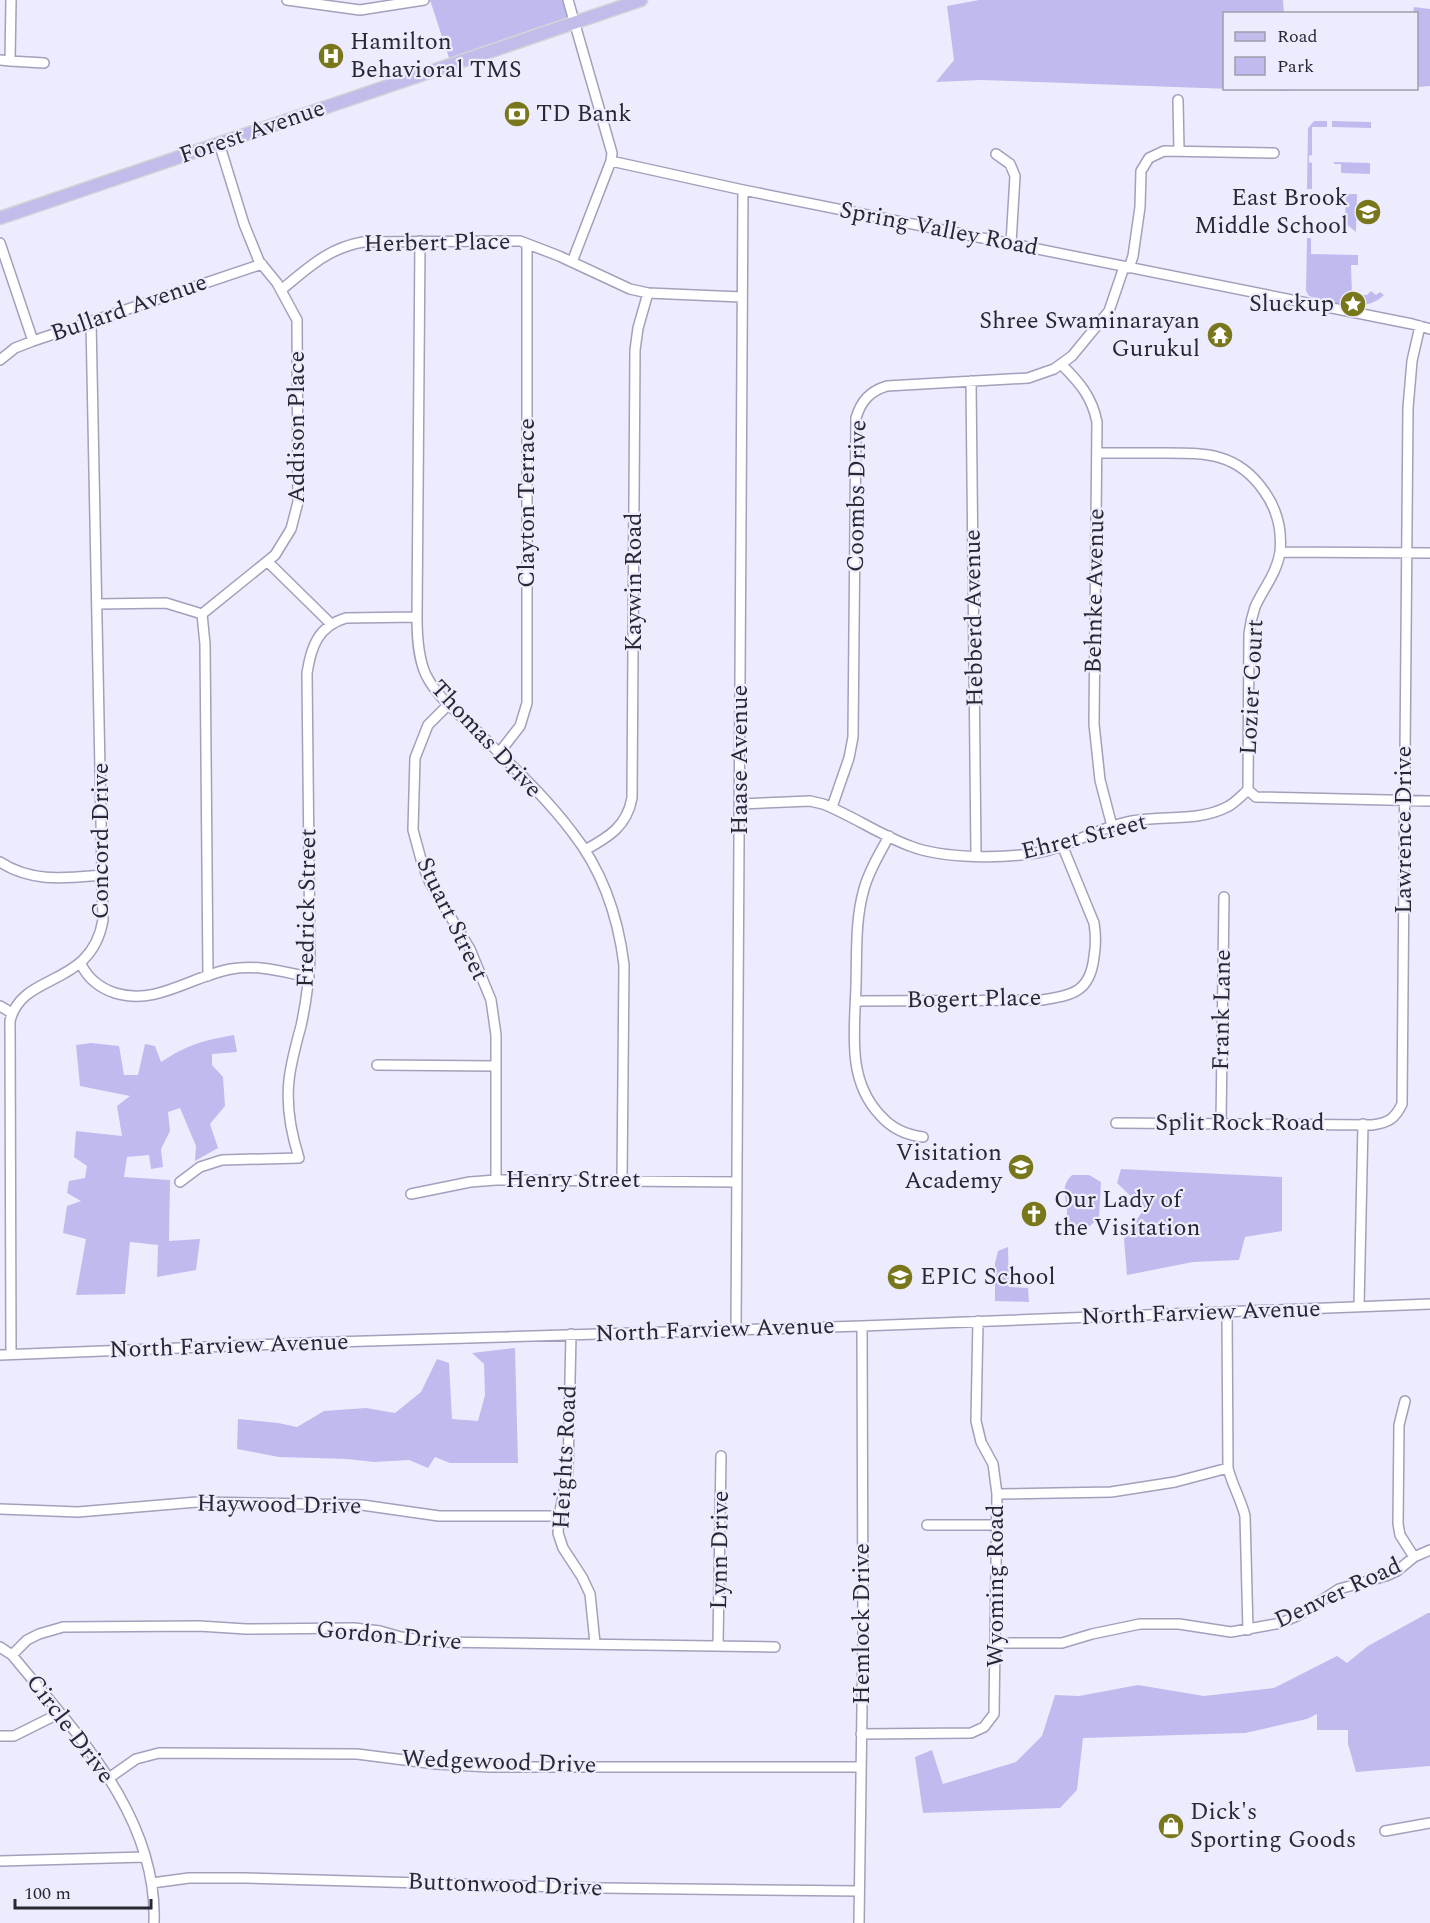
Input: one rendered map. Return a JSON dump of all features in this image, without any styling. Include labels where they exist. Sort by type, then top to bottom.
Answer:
[{"type":"main road","name":"Forest Avenue","points":[[0,218],[641,0]]},
{"type":"street","points":[[11,0],[5,61],[44,63]]},
{"type":"street","points":[[287,0],[360,10],[424,0]]},
{"type":"street","points":[[568,0],[612,153],[612,161],[572,262]]},
{"type":"street","points":[[1178,100],[1179,151]]},
{"type":"street","name":"Addison Place","points":[[202,614],[268,562],[284,543],[291,529],[298,502],[297,320],[281,290],[262,264],[244,224],[219,143]]},
{"type":"street","name":"Coombs Drive","points":[[832,807],[849,758],[853,737],[856,418],[859,409],[870,393],[887,386],[1028,378],[1042,375],[1062,365],[1086,341],[1109,311],[1136,238],[1143,165],[1155,153],[1179,151],[1274,153]]},
{"type":"street","points":[[996,154],[1010,164],[1015,176],[1011,243]]},
{"type":"street","name":"Spring Valley Road","points":[[612,161],[742,190],[1430,329]]},
{"type":"street","name":"Haase Avenue","points":[[736,1330],[742,190]]},
{"type":"street","name":"Thomas Drive","points":[[420,241],[417,617],[420,654],[426,675],[436,691],[563,820],[585,850],[610,900],[621,942],[624,965],[622,1180]]},
{"type":"street","name":"Herbert Place","points":[[281,290],[326,254],[338,248],[363,242],[520,241],[630,289],[648,293],[741,297]]},
{"type":"street","points":[[0,243],[33,341]]},
{"type":"street","name":"Clayton Terrace","points":[[499,753],[520,726],[527,702],[527,244]]},
{"type":"street","name":"Bullard Avenue","points":[[0,360],[15,348],[33,341],[262,264]]},
{"type":"street","name":"Kaywin Road","points":[[585,850],[619,828],[630,808],[632,798],[635,350],[638,328],[648,293]]},
{"type":"street","name":"Concord Drive","points":[[12,1013],[26,994],[81,964],[93,949],[104,920],[91,321]]},
{"type":"street","name":"Lawrence Drive","points":[[1363,1124],[1388,1122],[1395,1117],[1402,1104],[1409,385],[1420,326]]},
{"type":"street","name":"Behnke Avenue","points":[[1062,365],[1081,384],[1094,408],[1097,422],[1094,724],[1100,780],[1112,826]]},
{"type":"street","name":"Hebberd Avenue","points":[[971,381],[976,855]]},
{"type":"street","points":[[1097,453],[1208,454],[1222,457],[1237,465],[1259,483],[1272,504],[1278,523],[1280,552],[1430,553]]},
{"type":"street","name":"Lozier Court","points":[[1248,790],[1249,634],[1255,609],[1275,570],[1280,552]]},
{"type":"street","points":[[268,562],[331,624],[346,618],[417,617]]},
{"type":"street","points":[[97,604],[166,603],[202,614],[205,644],[208,976]]},
{"type":"street","name":"Fredrick Street","points":[[180,1182],[200,1167],[222,1160],[299,1158],[290,1120],[289,1081],[309,978],[307,673],[309,658],[317,638],[331,624]]},
{"type":"street","name":"Stuart Street","points":[[449,704],[428,725],[415,758],[413,830],[430,883],[470,949],[487,991],[496,1035],[496,1180]]},
{"type":"street","points":[[1248,790],[1256,797],[1430,801]]},
{"type":"street","name":"Ehret Street","points":[[740,804],[810,801],[832,807],[908,846],[931,853],[1025,855],[1062,845],[1112,826],[1142,820],[1215,812],[1229,807],[1248,790]]},
{"type":"street","points":[[889,836],[870,872],[860,904],[856,1070],[872,1107],[899,1131],[923,1137]]},
{"type":"street","name":"Bogert Place","points":[[856,1001],[1042,1000],[1077,991],[1093,972],[1096,935],[1094,924],[1062,845]]},
{"type":"street","points":[[0,862],[15,870],[45,879],[103,875]]},
{"type":"street","name":"Frank Lane","points":[[1221,1123],[1224,897]]},
{"type":"street","points":[[81,964],[99,985],[121,994],[135,996],[164,993],[208,976],[246,967],[309,978]]},
{"type":"street","points":[[0,1006],[12,1013],[10,1021],[11,1354]]},
{"type":"street","points":[[377,1065],[495,1066]]},
{"type":"street","name":"Split Rock Road","points":[[1116,1123],[1363,1124]]},
{"type":"street","points":[[1359,1306],[1363,1124]]},
{"type":"street","name":"Henry Street","points":[[411,1194],[470,1182],[496,1180],[737,1182]]},
{"type":"street","name":"North Farview Avenue","points":[[0,1355],[978,1322],[1430,1304]]},
{"type":"street","points":[[1227,1312],[1228,1468],[1245,1516],[1248,1630]]},
{"type":"street","name":"Wyoming Road","points":[[861,1734],[971,1733],[984,1727],[990,1721],[996,1706],[997,1494],[993,1464],[981,1442],[976,1421],[978,1322]]},
{"type":"street","name":"Hemlock Drive","points":[[859,1923],[863,1636],[862,1326]]},
{"type":"street","name":"Heights Road","points":[[571,1334],[568,1472],[558,1533],[563,1548],[590,1594],[596,1643]]},
{"type":"street","points":[[1405,1401],[1399,1425],[1398,1524],[1400,1535],[1414,1557]]},
{"type":"street","name":"Lynn Drive","points":[[718,1644],[721,1456]]},
{"type":"street","points":[[997,1494],[1111,1492],[1175,1482],[1228,1468]]},
{"type":"street","name":"Haywood Drive","points":[[0,1509],[78,1512],[196,1502],[362,1505],[439,1516],[559,1516]]},
{"type":"street","points":[[927,1525],[996,1525]]},
{"type":"street","name":"Denver Road","points":[[996,1643],[1062,1644],[1119,1628],[1149,1623],[1179,1624],[1232,1632],[1248,1630],[1292,1619],[1339,1589],[1386,1576],[1397,1571],[1414,1557],[1430,1550]]},
{"type":"street","name":"Gordon Drive","points":[[12,1655],[27,1641],[39,1634],[63,1627],[354,1628],[436,1642],[718,1644],[775,1647]]},
{"type":"street","name":"Circle Drive","points":[[0,1647],[12,1655],[92,1752],[122,1800],[145,1857],[152,1883],[154,1923]]},
{"type":"street","points":[[0,1736],[14,1736],[60,1713]]},
{"type":"street","name":"Wedgewood Drive","points":[[109,1778],[136,1759],[159,1753],[357,1754],[436,1764],[489,1767],[860,1767]]},
{"type":"street","points":[[1385,1831],[1430,1824]]},
{"type":"street","points":[[0,1861],[145,1857]]},
{"type":"street","name":"Buttonwood Drive","points":[[152,1883],[189,1878],[244,1878],[600,1888],[860,1891]]},
{"type":"green space","points":[[430,0],[568,0],[576,23],[451,64]]},
{"type":"green space","points":[[979,0],[1283,0],[1284,12],[1223,12],[1223,89],[981,80],[936,82],[954,60],[947,6]]},
{"type":"green space","points":[[1414,7],[1430,9],[1430,86],[1418,87],[1418,12],[1413,12]]},
{"type":"green space","points":[[1314,121],[1327,121],[1327,127],[1312,127],[1312,155],[1309,156],[1309,162],[1312,163],[1312,189],[1307,189],[1308,128]]},
{"type":"green space","points":[[1332,121],[1371,122],[1371,128],[1332,127]]},
{"type":"green space","points":[[1333,162],[1370,163],[1370,174],[1341,173],[1341,164]]},
{"type":"green space","points":[[1346,194],[1357,194],[1356,232],[1345,223]]},
{"type":"green space","points":[[1307,238],[1311,238],[1311,254],[1358,255],[1358,265],[1351,265],[1352,295],[1367,295],[1371,291],[1376,295],[1380,292],[1384,295],[1376,301],[1358,306],[1338,304],[1309,296],[1306,291]]},
{"type":"green space","points":[[234,1035],[237,1052],[212,1054],[212,1065],[223,1077],[225,1106],[210,1124],[218,1148],[195,1161],[196,1146],[180,1108],[168,1112],[170,1131],[161,1149],[163,1167],[151,1169],[149,1155],[127,1157],[124,1177],[170,1180],[169,1241],[200,1239],[196,1270],[157,1277],[158,1245],[130,1242],[125,1294],[76,1295],[86,1239],[63,1233],[67,1206],[81,1201],[67,1193],[69,1181],[85,1178],[87,1166],[74,1157],[76,1131],[122,1136],[117,1106],[130,1096],[80,1086],[76,1045],[91,1043],[119,1046],[124,1075],[138,1075],[145,1044],[155,1046],[161,1062],[196,1044]]},
{"type":"green space","points":[[1121,1169],[1282,1177],[1282,1231],[1245,1237],[1239,1260],[1193,1262],[1127,1275],[1124,1239],[1144,1209],[1117,1183]]},
{"type":"green space","points":[[1072,1175],[1089,1175],[1101,1182],[1099,1218],[1084,1231],[1068,1230],[1067,1227],[1065,1188]]},
{"type":"green space","points":[[1008,1247],[1009,1287],[1028,1288],[1029,1302],[995,1301],[995,1263],[998,1251]]},
{"type":"green space","points":[[515,1348],[518,1463],[450,1463],[435,1457],[428,1468],[409,1460],[374,1462],[279,1457],[237,1449],[238,1419],[297,1427],[324,1411],[366,1408],[395,1413],[421,1392],[437,1359],[449,1363],[452,1419],[478,1421],[485,1395],[484,1364],[472,1353]]},
{"type":"green space","points":[[1430,1613],[1430,1766],[1356,1772],[1348,1744],[1348,1730],[1317,1730],[1317,1714],[1307,1719],[1245,1733],[1083,1738],[1077,1790],[1060,1808],[923,1813],[915,1757],[932,1750],[943,1784],[1016,1762],[1042,1736],[1055,1695],[1079,1696],[1138,1685],[1204,1696],[1274,1688],[1337,1656],[1347,1663],[1368,1646]]},
{"type":"place","name":"Hamilton Behavioral TMS","points":[[331,56]]},
{"type":"place","name":"TD Bank","points":[[517,114]]},
{"type":"place","name":"East Brook Middle School","points":[[1368,212]]},
{"type":"place","name":"Sluckup","points":[[1353,304]]},
{"type":"place","name":"Shree Swaminarayan Gurukul","points":[[1220,335]]},
{"type":"place","name":"Visitation Academy","points":[[1021,1167]]},
{"type":"place","name":"Our Lady of the Visitation","points":[[1034,1214]]},
{"type":"place","name":"EPIC School","points":[[900,1277]]},
{"type":"place","name":"Dick's Sporting Goods","points":[[1171,1826]]}]
